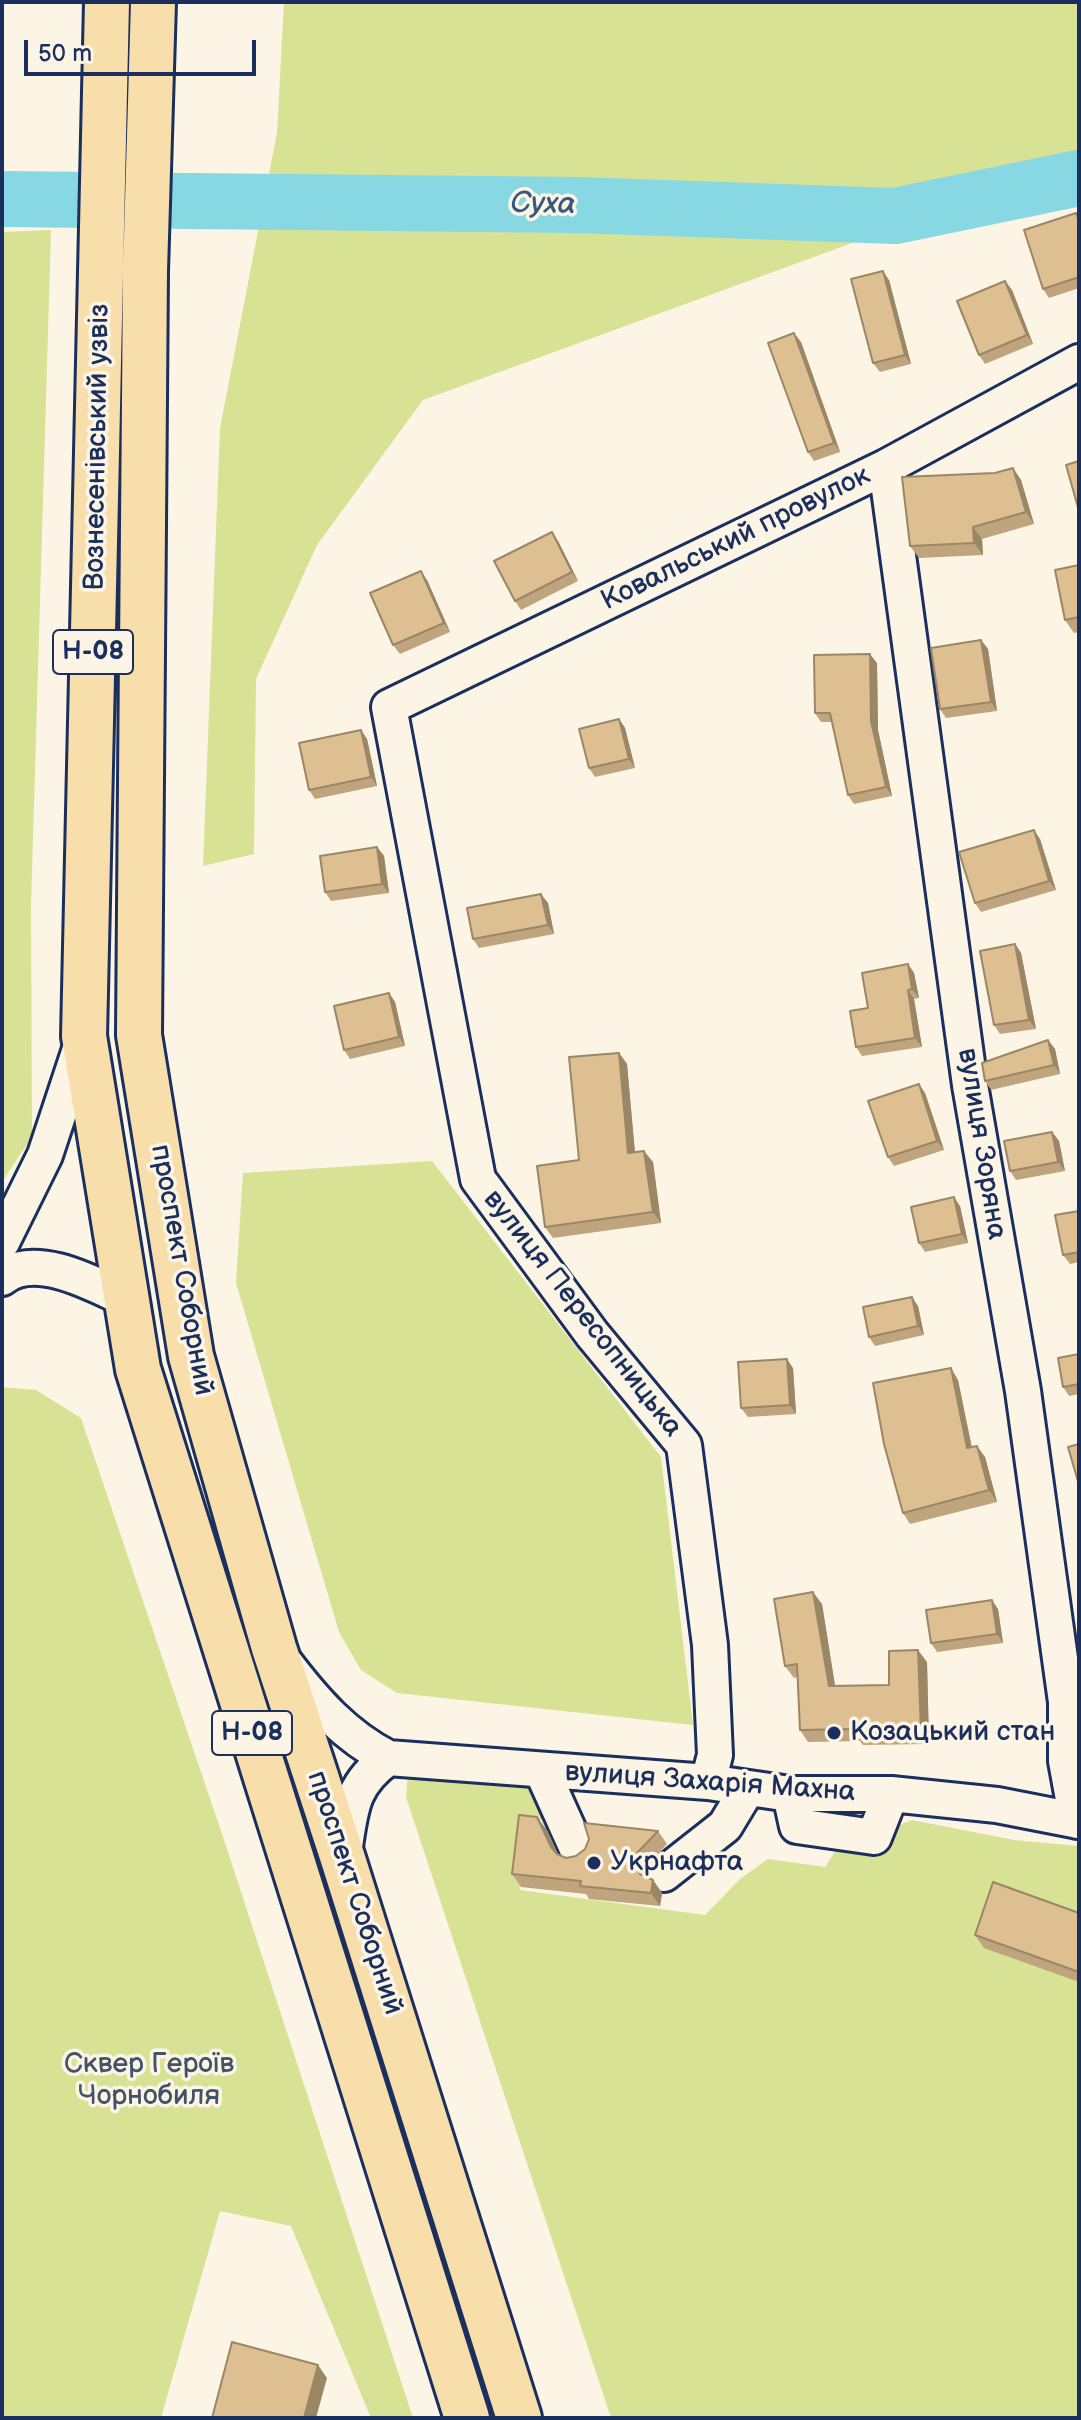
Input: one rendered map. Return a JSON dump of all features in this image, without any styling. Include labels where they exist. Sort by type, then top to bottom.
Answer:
[{"type":"main road","name":"Вознесенівський узвіз","points":[[84,1036],[107,2]]},
{"type":"main road","name":"Вознесенівський узвіз","points":[[139,1035],[145,271],[153,2]]},
{"type":"main road","name":"проспект Соборний","points":[[139,1035],[191,1356],[274,1648],[519,2418]]},
{"type":"main road","name":"проспект Соборний","points":[[84,1036],[138,1369],[467,2418]]},
{"type":"street","name":"Ковальський провулок","points":[[389,707],[886,467],[1079,362]]},
{"type":"street","name":"вулиця Зоряна","points":[[886,467],[970,1085],[1029,1438],[1066,1702],[1066,1761],[1078,1821]]},
{"type":"street","name":"вулиця Пересопницька","points":[[389,707],[478,1179],[592,1334],[684,1445],[710,1645],[715,1755],[708,1782]]},
{"type":"street","points":[[2,1242],[45,1155],[84,1036]]},
{"type":"street","points":[[2,1278],[8,1274],[42,1268],[78,1276],[126,1299]]},
{"type":"street","points":[[274,1648],[336,1723],[368,1748],[388,1758],[363,1779],[352,1805],[343,1859]]},
{"type":"street","name":"вулиця Захарія Махна","points":[[388,1758],[708,1782],[790,1794],[891,1794],[997,1805],[1078,1821]]},
{"type":"street","points":[[542,1771],[578,1851]]},
{"type":"street","points":[[664,1874],[725,1826],[748,1788]]},
{"type":"green space","points":[[284,2],[1079,2],[1079,160],[423,400],[317,545],[256,679],[254,854],[203,866],[220,428],[277,133]]},
{"type":"green space","points":[[51,230],[31,905],[32,1137],[2,1182],[2,232]]},
{"type":"green space","points":[[432,1161],[661,1457],[693,1725],[397,1693],[361,1670],[339,1632],[236,1283],[243,1173]]},
{"type":"green space","name":"Сквер Героїв Чорнобиля","points":[[2,1387],[36,1390],[81,1418],[225,1843],[413,2418],[371,2418],[291,2226],[220,2211],[161,2418],[2,2418]]},
{"type":"green space","points":[[408,1774],[539,1786],[545,1798],[544,1819],[526,1825],[520,1890],[705,1915],[740,1879],[768,1859],[825,1867],[836,1850],[912,1820],[1014,1840],[1079,1846],[1079,2418],[611,2418],[406,1797]]},
{"type":"building","points":[[1076,213],[1079,221],[1079,277],[1043,289],[1024,230]]},
{"type":"building","points":[[883,271],[905,355],[873,363],[851,279]]},
{"type":"building","points":[[1005,281],[1027,335],[979,355],[957,301]]},
{"type":"building","points":[[794,333],[834,443],[808,452],[768,343]]},
{"type":"building","points":[[1079,461],[1079,511],[1066,465]]},
{"type":"building","points":[[1013,468],[1026,512],[973,527],[974,543],[910,546],[902,477],[995,473]]},
{"type":"building","points":[[552,532],[572,572],[515,601],[494,561]]},
{"type":"building","points":[[1079,565],[1079,617],[1065,620],[1055,570]]},
{"type":"building","points":[[421,571],[444,623],[393,645],[370,593]]},
{"type":"building","points":[[981,640],[991,702],[940,709],[931,648]]},
{"type":"building","points":[[870,654],[871,721],[886,787],[848,795],[830,713],[815,713],[814,655]]},
{"type":"building","points":[[619,719],[629,759],[589,768],[579,729]]},
{"type":"building","points":[[361,730],[371,777],[309,790],[299,743]]},
{"type":"building","points":[[1034,830],[1049,881],[975,903],[959,852]]},
{"type":"building","points":[[377,847],[382,884],[325,892],[320,856]]},
{"type":"building","points":[[541,894],[548,925],[473,939],[467,908]]},
{"type":"building","points":[[1015,944],[1029,1020],[994,1025],[980,951]]},
{"type":"building","points":[[908,964],[912,989],[908,990],[915,1038],[856,1047],[850,1011],[868,1008],[862,973]]},
{"type":"building","points":[[389,993],[399,1037],[344,1050],[334,1006]]},
{"type":"building","points":[[1048,1040],[1054,1065],[985,1081],[982,1063]]},
{"type":"building","points":[[619,1053],[628,1153],[644,1151],[653,1212],[545,1227],[537,1166],[579,1160],[569,1057]]},
{"type":"building","points":[[919,1084],[937,1141],[888,1157],[868,1101]]},
{"type":"building","points":[[1052,1132],[1058,1162],[1010,1171],[1004,1141]]},
{"type":"building","points":[[954,1197],[962,1234],[919,1243],[911,1207]]},
{"type":"building","points":[[1079,1211],[1079,1252],[1063,1255],[1055,1215]]},
{"type":"building","points":[[912,1297],[918,1326],[869,1337],[863,1307]]},
{"type":"building","points":[[1079,1354],[1079,1384],[1063,1387],[1058,1358]]},
{"type":"building","points":[[787,1359],[790,1405],[741,1408],[738,1362]]},
{"type":"building","points":[[951,1368],[967,1448],[977,1446],[989,1490],[903,1513],[884,1444],[873,1383]]},
{"type":"building","points":[[1079,1444],[1079,1485],[1068,1447]]},
{"type":"building","points":[[813,1592],[829,1686],[889,1685],[889,1651],[918,1650],[921,1732],[800,1730],[797,1664],[785,1666],[774,1599]]},
{"type":"building","points":[[992,1600],[997,1634],[931,1643],[926,1610]]},
{"type":"building","name":"Укрнафта","points":[[519,1815],[537,1817],[551,1847],[566,1858],[576,1856],[585,1849],[589,1839],[584,1823],[658,1831],[637,1853],[635,1863],[640,1874],[653,1880],[651,1893],[580,1886],[581,1881],[512,1874]]},
{"type":"building","points":[[993,1882],[1079,1913],[1079,1972],[975,1935]]},
{"type":"building","points":[[232,2342],[318,2365],[304,2418],[212,2418]]},
{"type":"waterway","name":"Суха","points":[[2,199],[578,205],[895,216],[1079,178]]},
{"type":"place","name":"Козацький стан","points":[[834,1733]]},
{"type":"place","name":"Укрнафта","points":[[594,1863]]}]
